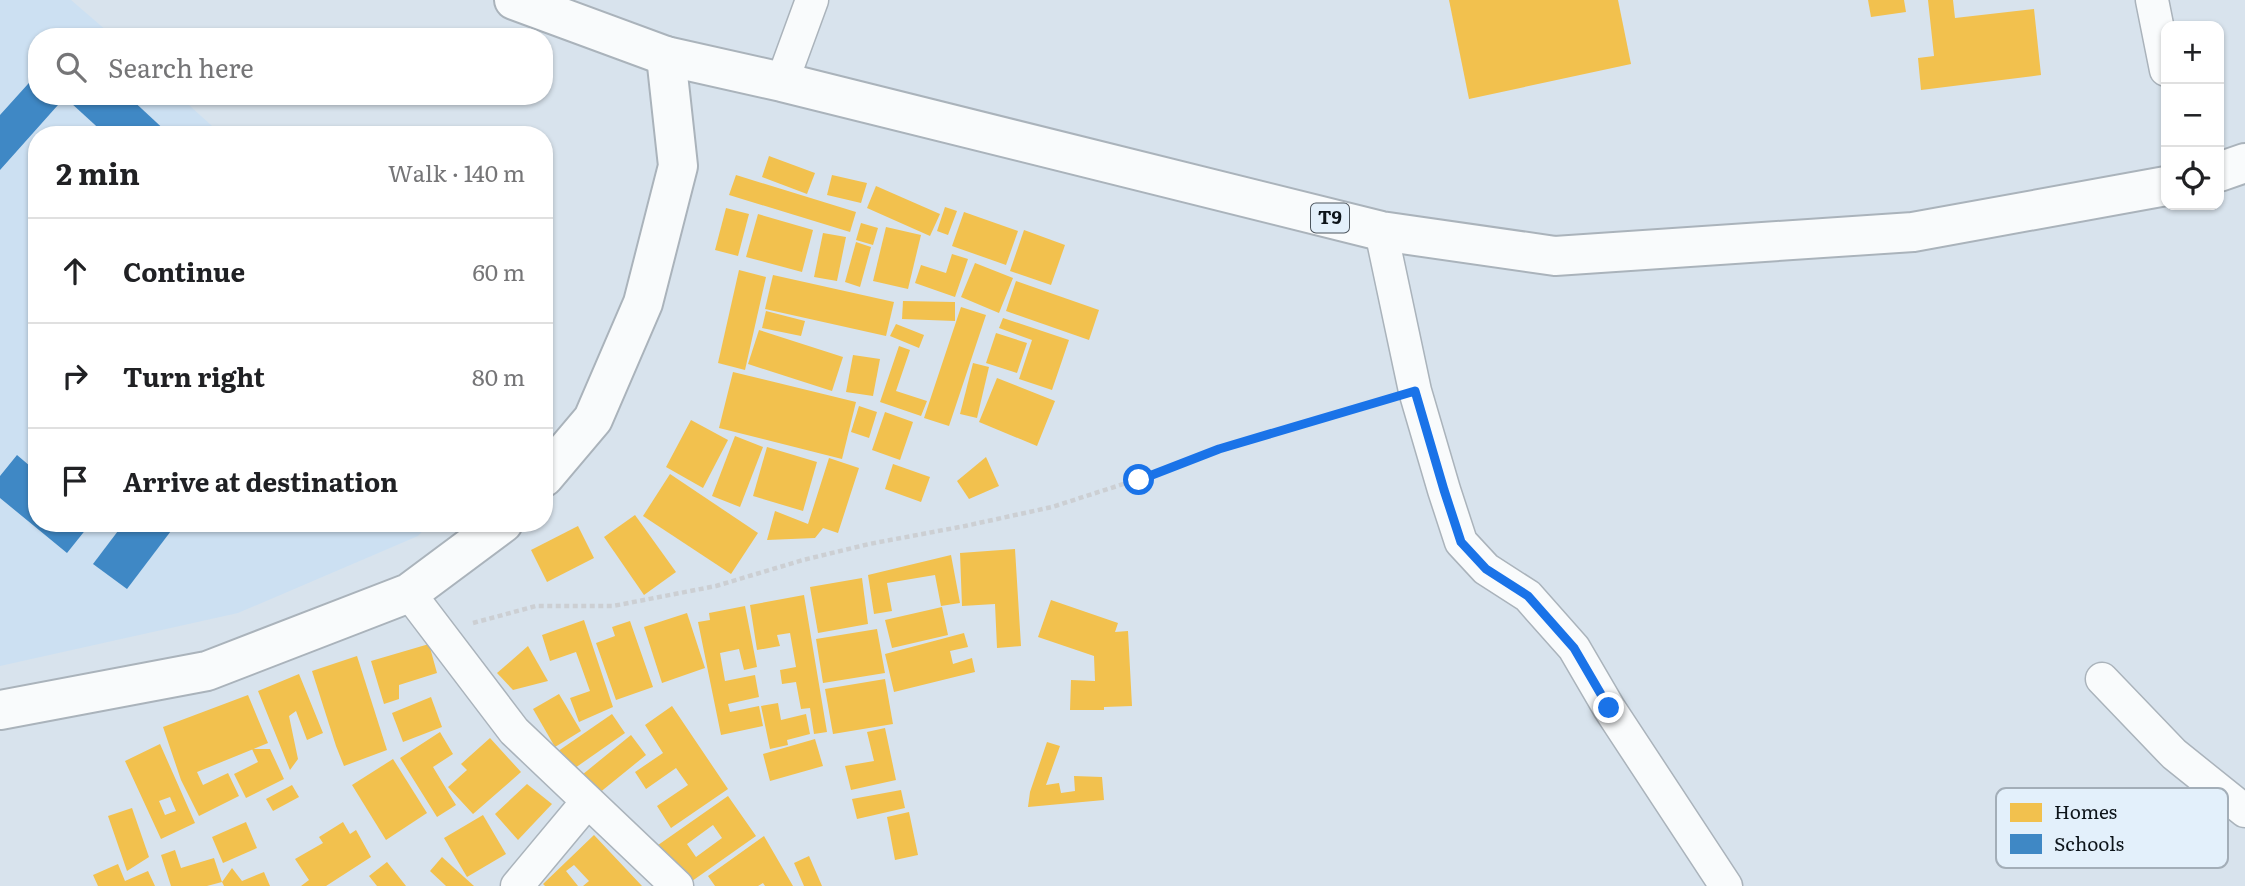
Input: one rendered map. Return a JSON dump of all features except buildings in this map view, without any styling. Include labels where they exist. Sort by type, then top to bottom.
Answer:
[{"type":"main road","name":"T9","points":[[514,0],[666,56],[782,82],[1381,231],[1555,256],[1913,232],[2161,187]]},
{"type":"main road","points":[[553,466],[593,419],[643,303],[678,166],[666,56]]},
{"type":"main road","points":[[2224,170],[2245,163]]},
{"type":"main road","points":[[0,710],[207,671],[409,593],[491,532]]},
{"type":"street","points":[[782,82],[812,0]]},
{"type":"street","points":[[2152,0],[2161,45]]},
{"type":"street","points":[[1381,231],[1415,391],[1461,542],[1486,569],[1528,596],[1574,648],[1609,708],[1726,886]]},
{"type":"street","points":[[409,593],[514,731],[677,886]]},
{"type":"street","points":[[2102,679],[2174,754],[2216,788]]},
{"type":"street","points":[[2228,797],[2245,811]]},
{"type":"street","points":[[517,886],[587,802]]},
{"type":"path","points":[[462,625],[536,606],[613,606],[716,586],[869,544],[1052,507],[1139,480],[1219,449],[1415,391]]},
{"type":"shaded area","points":[[0,0],[71,0],[104,28],[28,28],[28,105],[189,105],[212,126],[28,126],[28,532],[422,532],[418,536],[238,613],[0,666]]},
{"type":"route","points":[[1139,480],[1219,449],[1415,391],[1461,542],[1486,569],[1528,596],[1574,648],[1609,708]]}]
